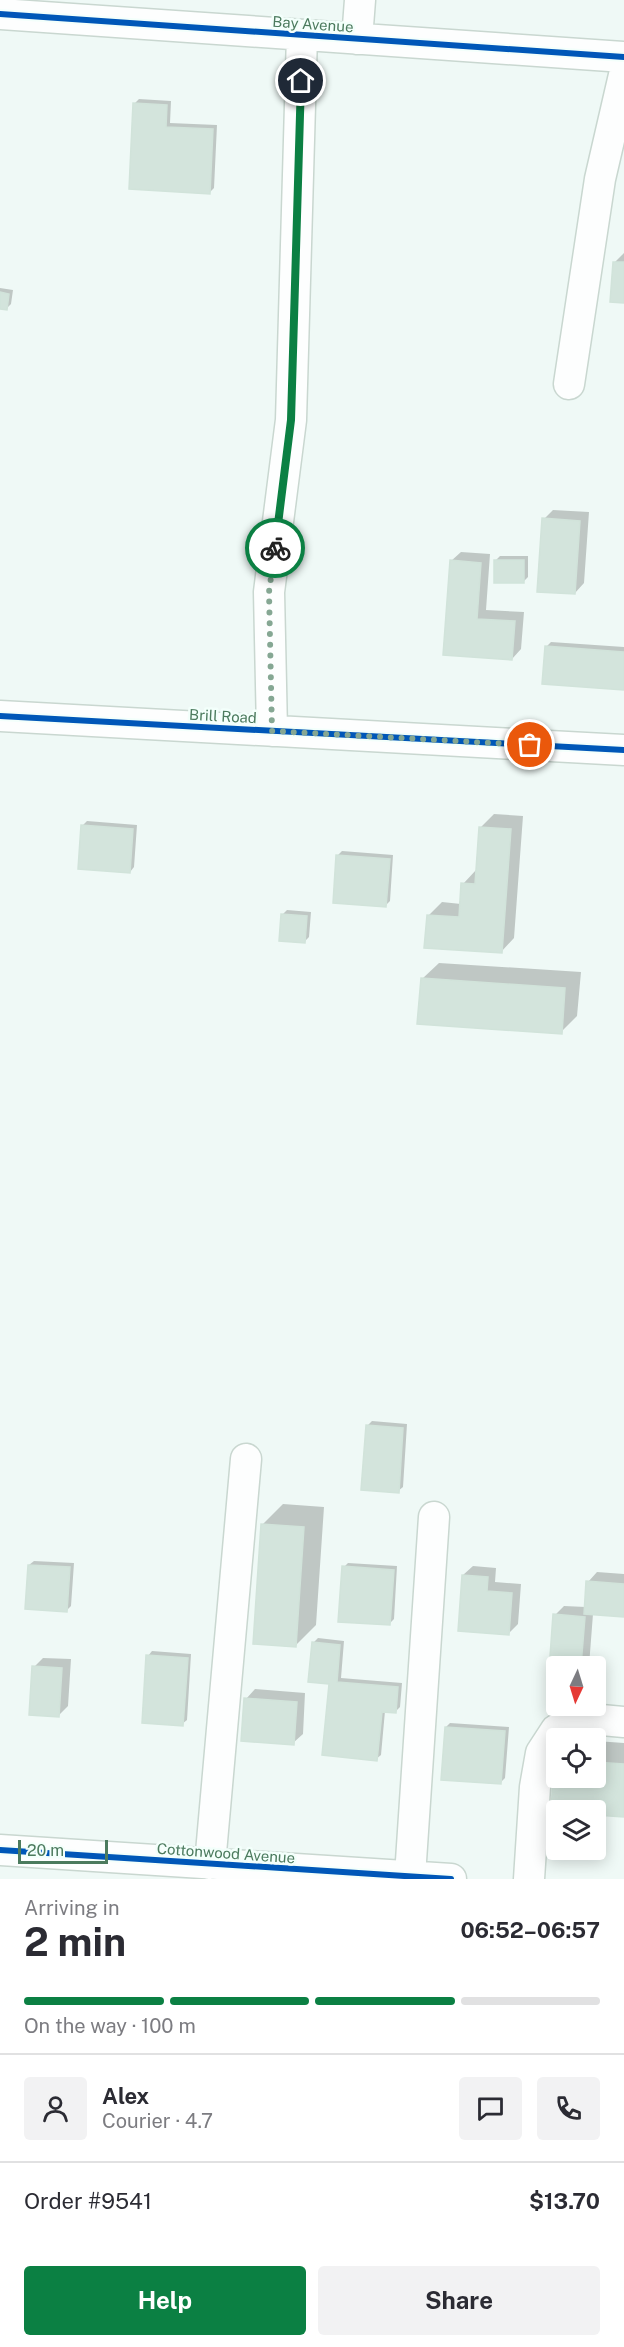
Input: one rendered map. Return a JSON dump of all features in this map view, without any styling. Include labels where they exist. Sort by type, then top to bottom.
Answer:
[{"type":"street","points":[[357,39],[360,0]]},
{"type":"street","name":"Bay Avenue","points":[[0,14],[624,57]]},
{"type":"street","points":[[272,731],[269,592],[291,420],[302,35]]},
{"type":"street","points":[[569,384],[600,179],[624,75]]},
{"type":"street","name":"Brill Road","points":[[0,716],[624,750]]},
{"type":"street","points":[[210,1864],[246,1459]]},
{"type":"street","points":[[410,1876],[434,1517]]},
{"type":"street","points":[[529,1879],[534,1787],[541,1753],[556,1730],[580,1718],[624,1722]]},
{"type":"street","name":"Cottonwood Avenue","points":[[0,1850],[210,1864],[278,1874],[410,1876],[451,1879]]},
{"type":"building","points":[[133,103],[167,105],[166,127],[213,129],[210,194],[129,189]]},
{"type":"building","points":[[613,262],[624,262],[624,303],[610,302]]},
{"type":"building","points":[[0,292],[9,294],[7,310],[0,309]]},
{"type":"building","points":[[542,518],[580,521],[575,594],[537,592]]},
{"type":"building","points":[[450,560],[481,563],[477,619],[515,621],[512,660],[443,655]]},
{"type":"building","points":[[494,560],[524,560],[524,583],[494,583]]},
{"type":"building","points":[[545,646],[624,652],[624,690],[542,684]]},
{"type":"building","points":[[81,825],[133,829],[130,873],[78,869]]},
{"type":"building","points":[[479,827],[511,829],[502,953],[424,948],[427,915],[459,917],[461,883],[475,884]]},
{"type":"building","points":[[336,855],[390,859],[386,907],[333,903]]},
{"type":"building","points":[[281,914],[307,916],[305,943],[279,941]]},
{"type":"building","points":[[421,978],[565,988],[562,1034],[417,1024]]},
{"type":"building","points":[[366,1425],[403,1428],[399,1493],[361,1490]]},
{"type":"building","points":[[261,1524],[304,1527],[296,1647],[253,1644]]},
{"type":"building","points":[[28,1565],[70,1567],[67,1612],[25,1609]]},
{"type":"building","points":[[342,1566],[394,1570],[390,1625],[338,1622]]},
{"type":"building","points":[[462,1575],[488,1577],[487,1591],[512,1593],[509,1635],[458,1631]]},
{"type":"building","points":[[586,1581],[624,1584],[624,1617],[584,1614]]},
{"type":"building","points":[[553,1614],[585,1617],[582,1656],[550,1656]]},
{"type":"building","points":[[312,1642],[340,1645],[337,1682],[398,1687],[396,1713],[382,1712],[377,1761],[322,1755],[329,1684],[308,1682]]},
{"type":"building","points":[[146,1655],[188,1658],[183,1726],[142,1723]]},
{"type":"building","points":[[32,1666],[62,1668],[59,1717],[29,1715]]},
{"type":"building","points":[[244,1698],[297,1702],[294,1745],[241,1741]]},
{"type":"building","points":[[445,1727],[505,1731],[501,1784],[441,1780]]},
{"type":"building","points":[[606,1763],[624,1764],[624,1817],[606,1816],[606,1800],[552,1800],[552,1788],[606,1788]]},
{"type":"cycle path","points":[[0,14],[624,57]]},
{"type":"cycle path","points":[[0,716],[624,750]]},
{"type":"cycle path","points":[[0,1850],[451,1879]]},
{"type":"way so far","points":[[275,548],[269,592],[272,731],[530,745]]},
{"type":"route","points":[[275,548],[291,420],[301,81]]}]
